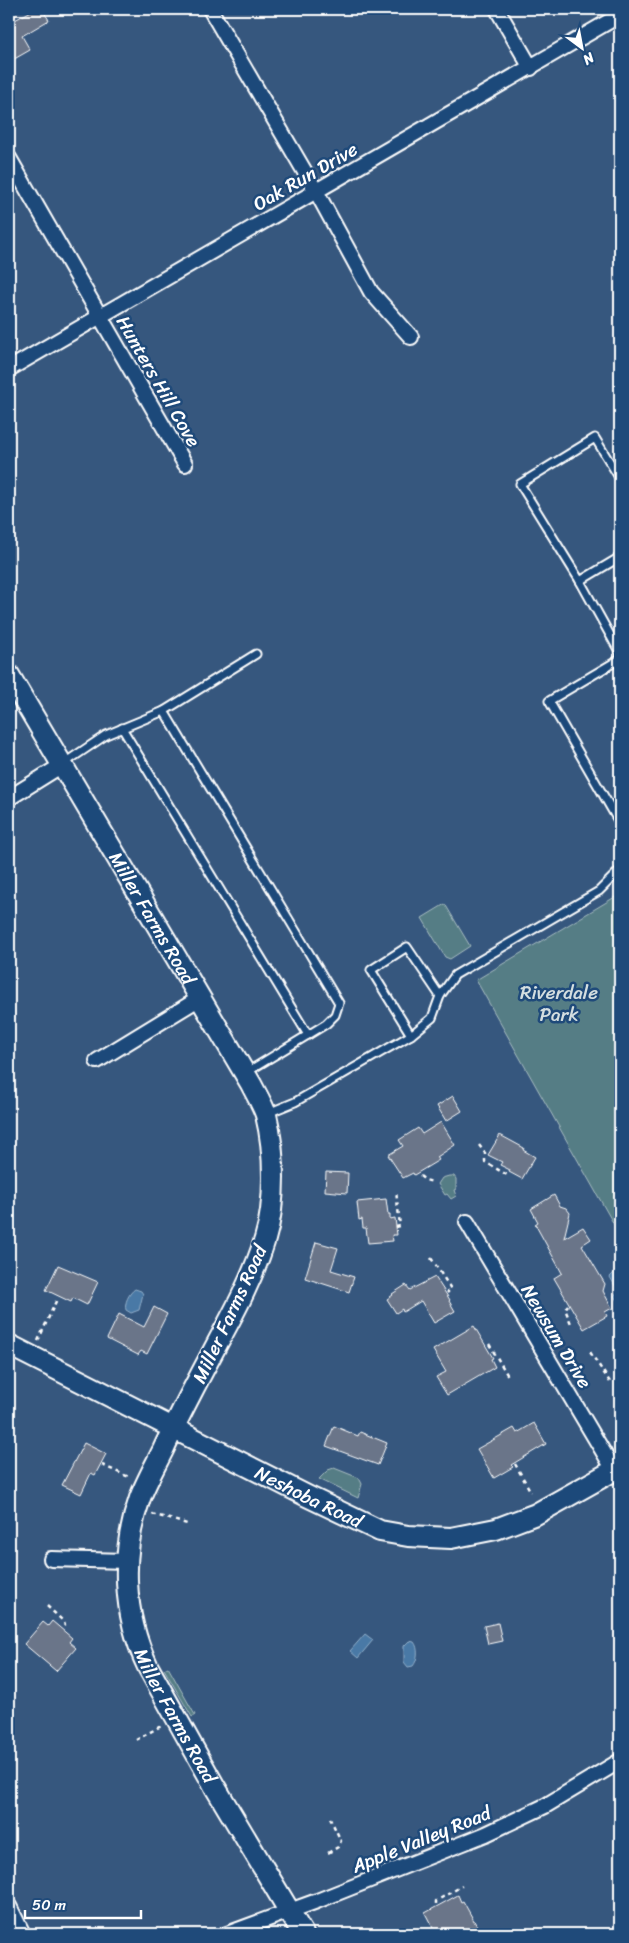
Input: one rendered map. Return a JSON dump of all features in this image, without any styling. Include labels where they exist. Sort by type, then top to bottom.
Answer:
[{"type":"street","points":[[210,9],[316,191],[370,292],[411,337]]},
{"type":"street","points":[[497,9],[531,68]]},
{"type":"street","name":"Oak Run Drive","points":[[9,368],[620,16]]},
{"type":"street","name":"Hunters Hill Cove","points":[[9,158],[185,464]]},
{"type":"street","name":"Miller Farms Road","points":[[9,675],[245,1074],[265,1114],[272,1159],[272,1193],[265,1239],[238,1304],[173,1428],[140,1498],[131,1530],[127,1561],[127,1580],[130,1617],[140,1651],[288,1912],[303,1934]]},
{"type":"street","points":[[9,798],[62,765]]},
{"type":"street","points":[[97,1061],[200,998]]},
{"type":"street","name":"Newsum Drive","points":[[467,1222],[617,1468]]},
{"type":"street","name":"Neshoba Road","points":[[9,1345],[372,1527],[408,1536],[451,1538],[496,1529],[536,1514],[617,1468]]},
{"type":"street","points":[[50,1560],[127,1561]]},
{"type":"street","name":"Apple Valley Road","points":[[227,1934],[486,1834],[545,1806],[620,1761]]},
{"type":"street","points":[[9,1906],[23,1934]]},
{"type":"lane","points":[[620,479],[595,438],[520,484],[580,581],[620,653]]},
{"type":"lane","points":[[580,581],[620,557]]},
{"type":"lane","points":[[62,765],[106,735],[164,711],[256,654]]},
{"type":"lane","points":[[620,659],[549,701],[620,824]]},
{"type":"lane","points":[[164,711],[339,1003],[335,1015],[326,1024],[245,1074]]},
{"type":"lane","points":[[122,728],[308,1034]]},
{"type":"lane","points":[[265,1114],[295,1102],[411,1035],[432,1018],[440,996],[455,975],[599,891],[620,870]]},
{"type":"lane","points":[[411,1035],[371,970],[408,947],[440,996]]},
{"type":"path","points":[[479,1145],[485,1153],[485,1162],[510,1176]]},
{"type":"path","points":[[420,1176],[425,1180],[433,1182]]},
{"type":"path","points":[[396,1191],[400,1226],[396,1227]]},
{"type":"path","points":[[431,1258],[451,1289],[447,1293]]},
{"type":"path","points":[[37,1344],[57,1299]]},
{"type":"path","points":[[568,1304],[565,1309],[572,1326]]},
{"type":"path","points":[[489,1344],[508,1376]]},
{"type":"path","points":[[590,1352],[610,1382]]},
{"type":"path","points":[[516,1464],[531,1492]]},
{"type":"path","points":[[102,1465],[146,1485]]},
{"type":"path","points":[[150,1514],[187,1524]]},
{"type":"path","points":[[47,1606],[64,1621],[65,1626],[62,1629]]},
{"type":"path","points":[[136,1740],[176,1717]]},
{"type":"path","points":[[328,1853],[338,1847],[341,1841],[330,1818]]},
{"type":"path","points":[[436,1904],[436,1901],[462,1886]]},
{"type":"green space","name":"Riverdale Park","points":[[620,894],[620,1235],[476,980]]},
{"type":"green space","points":[[445,904],[470,946],[450,959],[445,957],[422,918]]},
{"type":"green space","points":[[454,1176],[456,1179],[456,1189],[454,1190],[456,1196],[451,1199],[447,1194],[445,1195],[438,1184],[442,1178]]},
{"type":"green space","points":[[334,1468],[359,1478],[362,1484],[358,1498],[319,1479],[328,1470]]},
{"type":"green space","points":[[168,1667],[195,1715],[192,1717],[164,1669]]},
{"type":"water","points":[[616,1271],[620,1274],[620,1302],[614,1296],[618,1291],[610,1277]]},
{"type":"water","points":[[135,1289],[143,1294],[139,1310],[131,1313],[126,1310],[126,1301]]},
{"type":"water","points":[[365,1634],[373,1640],[358,1658],[350,1651]]},
{"type":"water","points":[[409,1641],[414,1642],[416,1645],[417,1654],[413,1666],[408,1667],[404,1662],[404,1646]]},
{"type":"building","points":[[35,9],[42,9],[49,20],[22,36],[30,50],[9,62],[9,13],[13,21]]},
{"type":"building","points":[[453,1096],[462,1111],[446,1121],[437,1106]]},
{"type":"building","points":[[441,1122],[455,1145],[437,1157],[439,1160],[414,1175],[413,1173],[403,1178],[388,1155],[403,1146],[399,1140],[418,1128],[422,1134]]},
{"type":"building","points":[[500,1135],[524,1148],[523,1150],[535,1157],[522,1179],[500,1165],[502,1162],[488,1155]]},
{"type":"building","points":[[326,1172],[348,1173],[347,1193],[325,1191]]},
{"type":"building","points":[[554,1195],[560,1206],[566,1208],[570,1213],[564,1238],[583,1227],[591,1239],[582,1245],[605,1284],[603,1291],[612,1308],[605,1312],[607,1316],[584,1329],[554,1278],[562,1273],[535,1224],[538,1222],[531,1209]]},
{"type":"building","points":[[386,1199],[390,1219],[395,1218],[397,1235],[392,1235],[393,1241],[368,1243],[366,1228],[363,1228],[362,1219],[359,1220],[357,1202]]},
{"type":"building","points":[[316,1242],[338,1248],[331,1270],[354,1277],[349,1292],[305,1278]]},
{"type":"building","points":[[58,1265],[98,1282],[87,1305],[73,1298],[71,1302],[46,1290]]},
{"type":"building","points":[[435,1277],[455,1311],[434,1323],[421,1301],[403,1312],[402,1309],[396,1313],[387,1299],[392,1294],[406,1285],[410,1290]]},
{"type":"building","points":[[154,1307],[167,1314],[147,1354],[141,1351],[138,1355],[107,1339],[119,1314],[144,1327]]},
{"type":"building","points":[[474,1326],[493,1358],[491,1359],[495,1367],[447,1395],[436,1377],[446,1372],[433,1350]]},
{"type":"building","points":[[534,1423],[546,1444],[511,1465],[513,1467],[494,1478],[477,1449],[514,1428],[517,1433]]},
{"type":"building","points":[[334,1426],[358,1436],[360,1432],[387,1443],[378,1465],[326,1446]]},
{"type":"building","points":[[84,1443],[106,1454],[95,1475],[91,1473],[81,1494],[62,1485]]},
{"type":"building","points":[[52,1621],[72,1638],[69,1642],[76,1648],[56,1671],[24,1644],[43,1622],[48,1626]]},
{"type":"building","points":[[498,1623],[502,1641],[488,1644],[484,1626]]},
{"type":"building","points":[[458,1895],[478,1928],[475,1930],[477,1934],[436,1934],[425,1913]]}]
